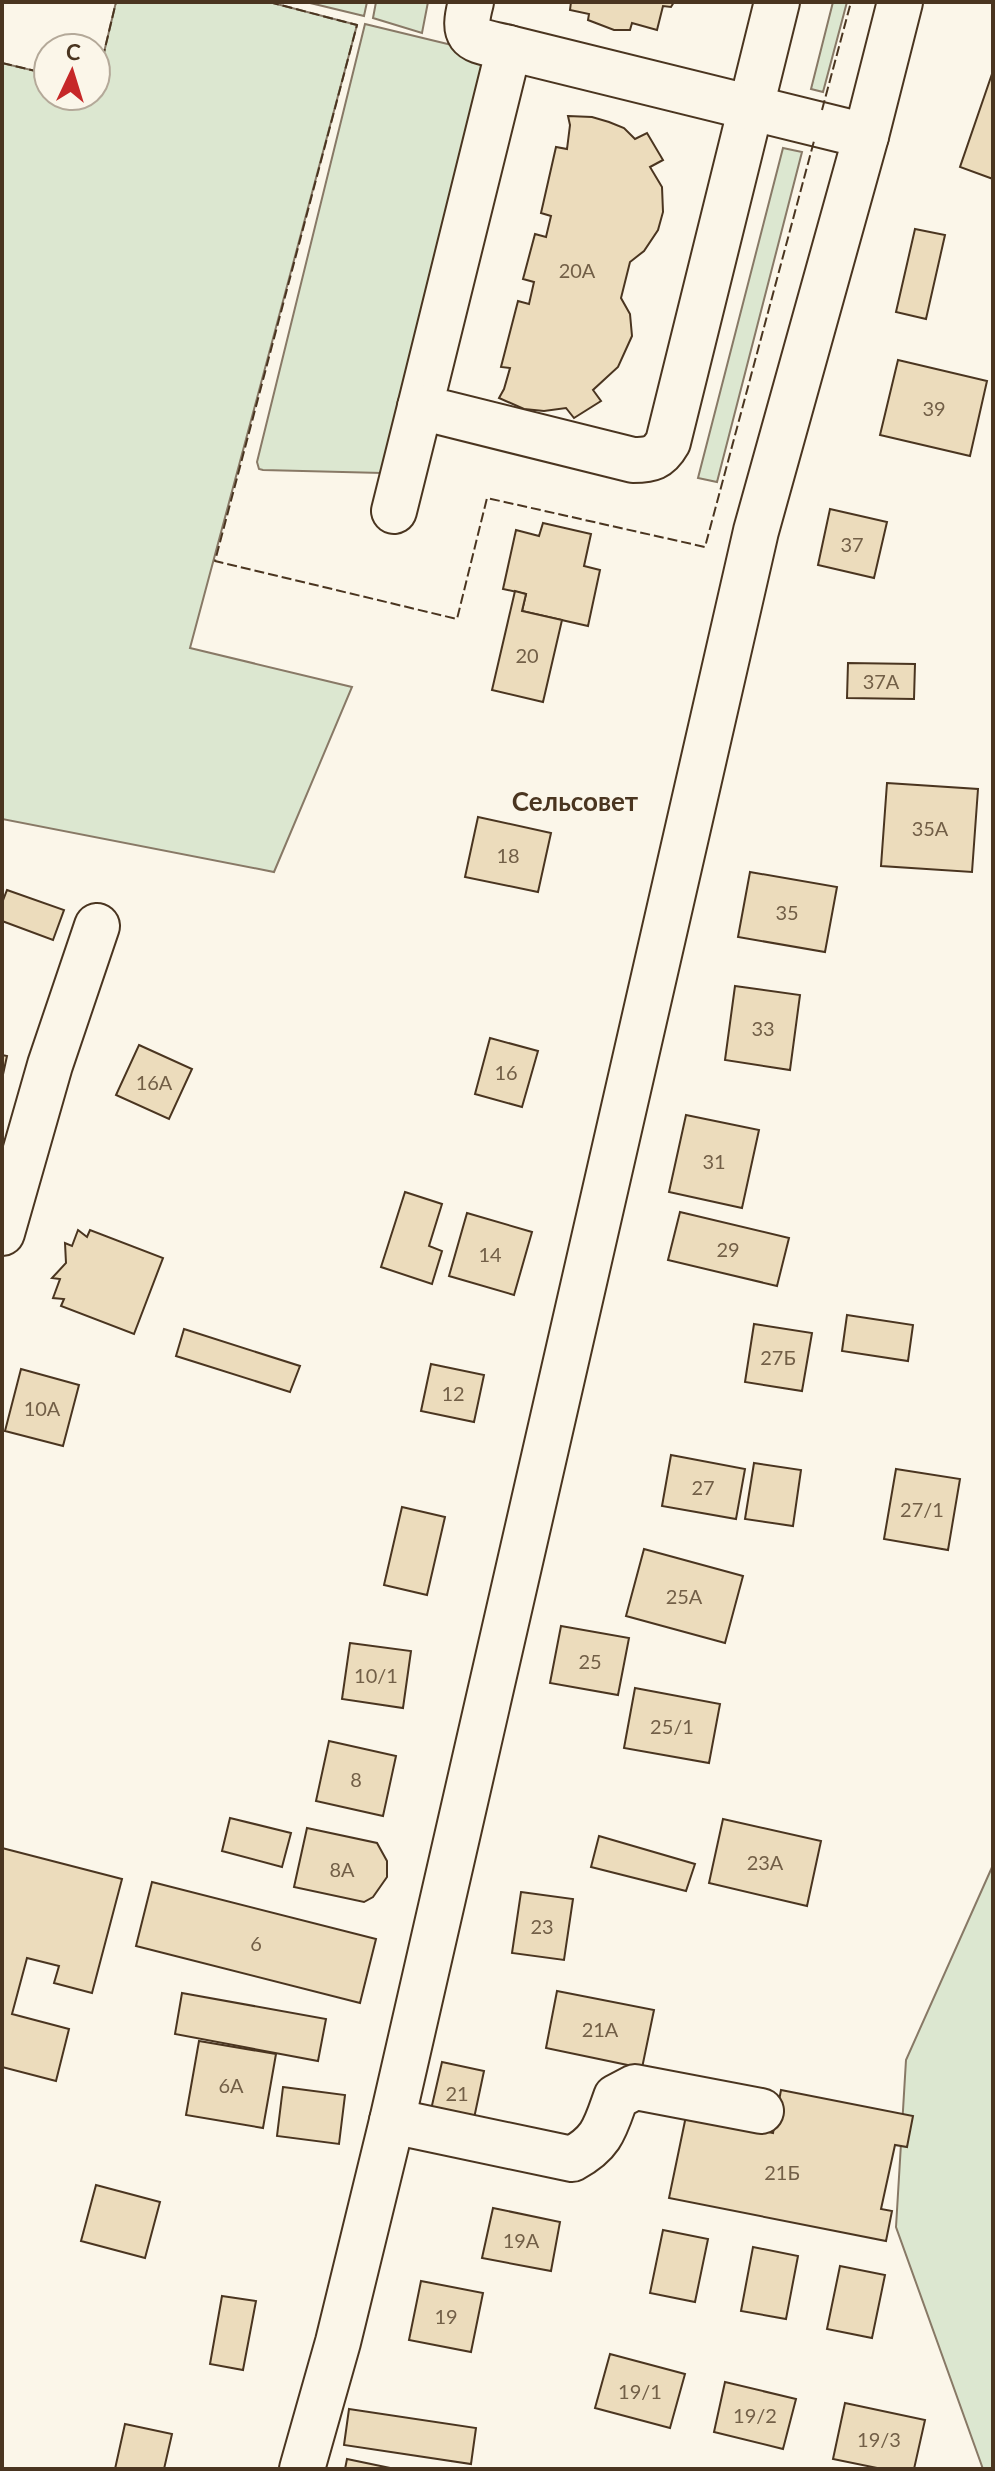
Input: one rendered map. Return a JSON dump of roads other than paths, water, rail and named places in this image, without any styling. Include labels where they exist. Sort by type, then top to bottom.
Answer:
[{"type":"street","points":[[471,2],[466,21],[466,31],[471,37],[866,136]]},
{"type":"street","points":[[420,407],[633,460],[650,460],[661,454],[668,442],[777,2]]},
{"type":"street","points":[[302,2469],[338,2342],[392,2121],[756,531],[900,2]]},
{"type":"street","points":[[394,511],[509,48]]},
{"type":"street","points":[[2,1233],[50,1065],[97,926]]},
{"type":"street","points":[[392,2121],[572,2159],[591,2149],[604,2129],[616,2097],[635,2087],[761,2111]]},
{"type":"district","name":"Сельсовет","points":[[575,801]]}]
